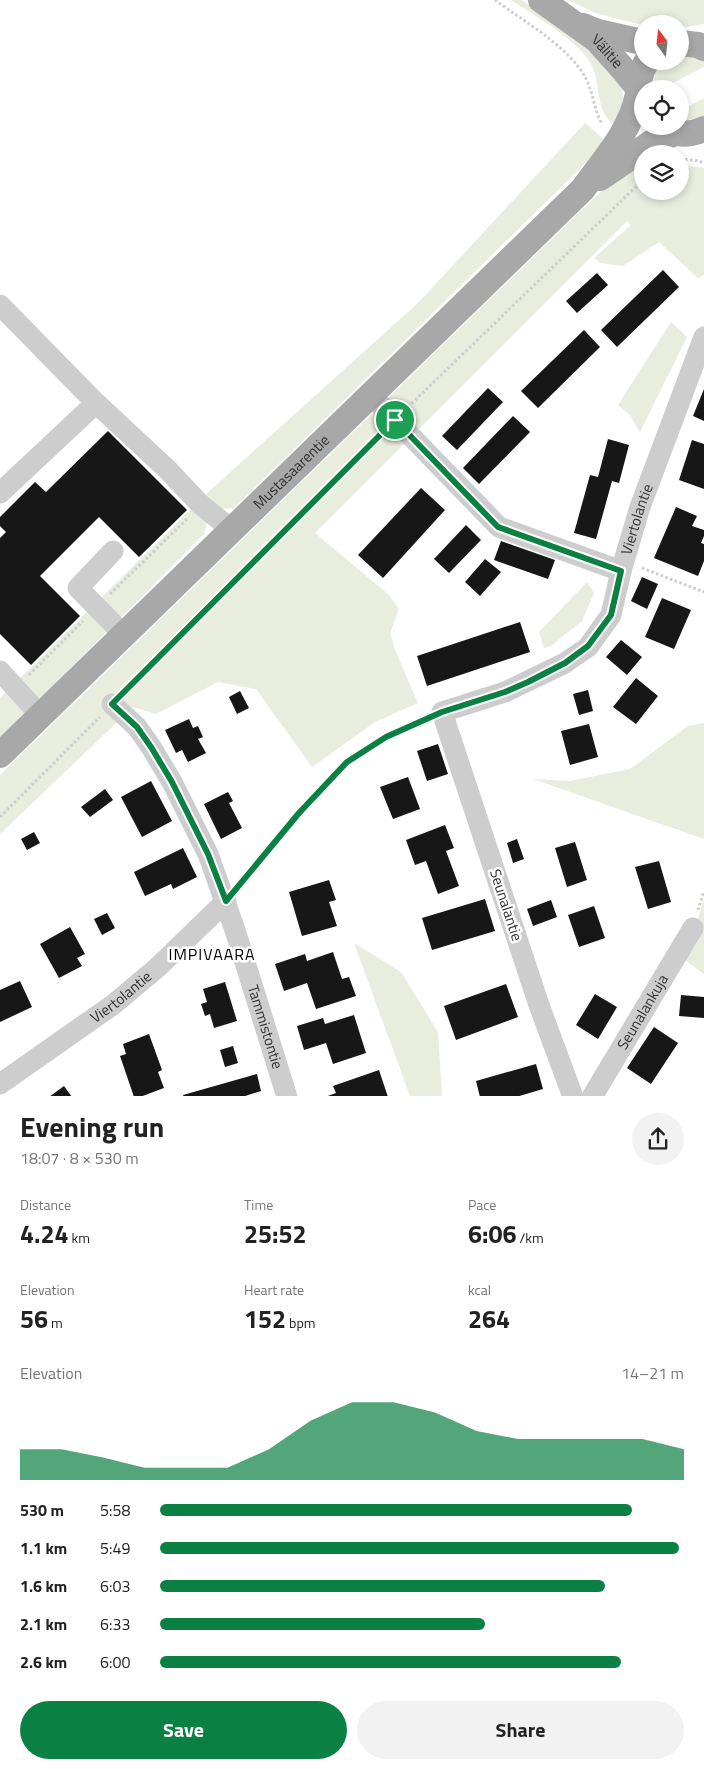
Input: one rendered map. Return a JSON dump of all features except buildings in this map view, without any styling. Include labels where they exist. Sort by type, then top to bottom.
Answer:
[{"type":"main road","name":"Välitie","points":[[541,0],[597,40],[622,68],[634,88]]},
{"type":"main road","name":"Välitie","points":[[571,21],[598,32],[634,40]]},
{"type":"main road","name":"Mustasaarentie","points":[[0,755],[583,189],[618,142],[634,110]]},
{"type":"main road","name":"Mustasaarentie","points":[[583,189],[651,142],[676,135]]},
{"type":"street","points":[[0,305],[96,403],[168,470],[199,503],[232,530]]},
{"type":"street","name":"Viertolantie","points":[[442,712],[505,692],[565,663],[588,646],[611,615],[643,499],[704,337]]},
{"type":"street","points":[[371,395],[498,527],[623,566]]},
{"type":"street","points":[[0,493],[96,403]]},
{"type":"street","points":[[113,552],[78,588],[124,635]]},
{"type":"street","points":[[0,671],[41,716]]},
{"type":"street","name":"Tammistontie","points":[[112,704],[137,727],[151,747],[172,782],[208,854],[226,901],[286,1096]]},
{"type":"street","name":"Seunalantie","points":[[442,712],[539,1005],[573,1096]]},
{"type":"street","name":"Viertolantie","points":[[0,1084],[114,1004],[158,967],[226,901]]},
{"type":"street","name":"Seunalankuja","points":[[592,1096],[648,1006],[693,928]]},
{"type":"path","points":[[495,0],[567,53],[586,80],[601,122],[618,142]]},
{"type":"path","points":[[689,160],[699,161],[704,164]]},
{"type":"path","points":[[0,817],[395,420],[634,189]]},
{"type":"path","points":[[623,566],[704,592]]},
{"type":"path","points":[[226,901],[299,813],[347,762],[386,737],[442,712]]},
{"type":"shaded area","points":[[511,0],[522,0],[581,41],[621,85],[624,99],[616,128],[605,115],[602,108],[595,73],[587,58],[557,30]]},
{"type":"shaded area","points":[[568,0],[704,0],[704,24],[689,27],[689,15],[634,15],[634,23],[595,13]]},
{"type":"shaded area","points":[[689,55],[704,61],[704,67],[679,80],[654,80],[656,70],[689,70]]},
{"type":"shaded area","points":[[704,98],[704,116],[689,120],[689,106]]},
{"type":"shaded area","points":[[585,123],[607,142],[234,508],[221,509],[206,494],[418,303]]},
{"type":"shaded area","points":[[634,166],[634,200],[689,200],[689,166],[704,168],[704,275],[698,278],[659,242],[623,266],[600,263],[594,258],[631,225],[627,221],[315,533],[389,595],[399,609],[390,633],[395,650],[418,703],[375,722],[312,767],[256,689],[218,682],[156,714],[133,707],[0,834],[0,775],[598,194]]},
{"type":"shaded area","points":[[671,322],[687,337],[640,432],[629,414],[618,405]]},
{"type":"shaded area","points":[[205,495],[207,521],[204,534],[0,739],[0,698]]},
{"type":"shaded area","points":[[587,582],[594,593],[582,621],[551,646],[544,648],[539,632]]},
{"type":"shaded area","points":[[704,723],[704,839],[533,779],[570,781],[630,769],[688,726]]},
{"type":"shaded area","points":[[704,899],[704,974],[685,960]]},
{"type":"shaded area","points":[[354,943],[401,972],[438,1032],[442,1096],[410,1096]]},
{"type":"district","name":"IMPIVAARA","points":[[212,954]]},
{"type":"route","points":[[395,420],[498,527],[621,571],[611,615],[588,646],[565,663],[505,692],[424,719],[386,737],[347,762],[299,813],[226,901],[213,864],[172,782],[137,727],[112,704],[395,420]]}]
